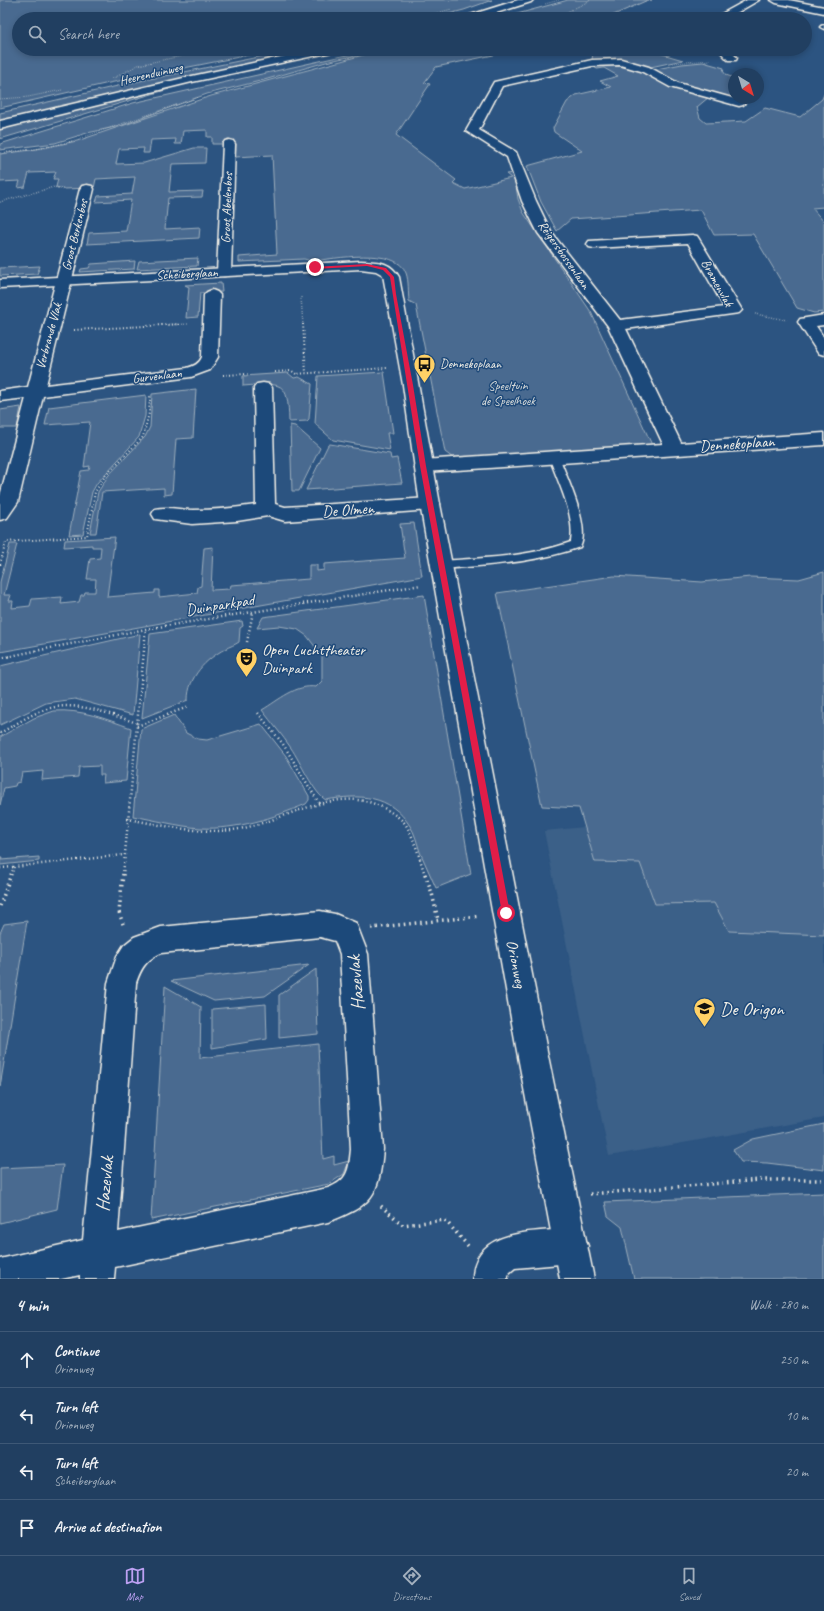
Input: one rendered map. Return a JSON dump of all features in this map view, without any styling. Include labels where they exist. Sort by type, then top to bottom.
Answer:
[{"type":"street","points":[[489,12],[528,0]]},
{"type":"street","points":[[731,12],[754,0]]},
{"type":"street","points":[[776,0],[824,10]]},
{"type":"street","name":"Heerenduinweg","points":[[0,125],[192,79],[299,56]]},
{"type":"street","name":"Reigersbossenlaan","points":[[674,448],[616,325],[545,233],[529,201],[512,155],[472,131],[498,84],[592,63],[620,62],[645,69],[674,85],[728,100]]},
{"type":"street","name":"Groot Abelenbos","points":[[224,272],[229,144]]},
{"type":"street","name":"Groot Berkenbos","points":[[64,281],[87,189]]},
{"type":"street","name":"Bramenvlak","points":[[594,244],[692,240],[734,310],[616,325]]},
{"type":"street","name":"Scheiberglaan","points":[[0,284],[361,265],[374,266]]},
{"type":"street","name":"Orionweg","points":[[374,266],[384,269],[392,277],[430,504],[506,913],[577,1279]]},
{"type":"street","name":"Verbrande Vlak","points":[[0,513],[8,502],[64,281]]},
{"type":"street","name":"Gurvenlaan","points":[[35,391],[196,371],[206,366],[209,362],[212,322],[212,294]]},
{"type":"street","points":[[824,320],[806,322],[824,350]]},
{"type":"street","points":[[266,380],[264,494],[265,504],[268,509]]},
{"type":"street","name":"Verbrande Vlak","points":[[0,396],[35,391]]},
{"type":"street","name":"Dennekoplaan","points":[[423,466],[555,459],[674,448],[824,439]]},
{"type":"street","name":"De Olmen","points":[[162,514],[192,517],[236,514],[268,509],[285,514],[430,504]]},
{"type":"street","points":[[133,954],[145,946],[161,940],[320,924],[335,927],[346,932]]},
{"type":"street","name":"Hazevlak","points":[[346,932],[354,954],[368,1149],[365,1172],[359,1188]]},
{"type":"street","name":"Hazevlak","points":[[98,1266],[122,983],[133,954]]},
{"type":"street","points":[[0,1276],[98,1266],[328,1205],[346,1199],[359,1188]]},
{"type":"street","points":[[490,1275],[497,1261],[508,1252],[571,1246]]},
{"type":"lane","points":[[444,574],[558,552],[576,544],[578,531],[576,518],[555,459]]},
{"type":"path","points":[[567,12],[591,0]]},
{"type":"path","points":[[442,12],[454,9]]},
{"type":"path","points":[[110,80],[138,65],[182,56]]},
{"type":"path","points":[[345,58],[354,56]]},
{"type":"path","points":[[645,69],[678,62],[732,58]]},
{"type":"path","points":[[0,99],[28,97],[65,90]]},
{"type":"path","points":[[0,153],[57,146],[120,126],[174,104],[199,96]]},
{"type":"path","points":[[0,202],[54,187]]},
{"type":"path","points":[[301,297],[306,373]]},
{"type":"path","points":[[734,310],[774,318],[806,322]]},
{"type":"path","points":[[50,332],[212,322]]},
{"type":"path","points":[[266,380],[292,371],[296,374],[407,367]]},
{"type":"path","points":[[218,376],[248,374]]},
{"type":"path","points":[[0,565],[6,542],[87,536],[95,492],[99,484],[143,437],[149,413],[150,392]]},
{"type":"path","name":"Duinparkpad","points":[[0,658],[146,629],[423,584],[444,574]]},
{"type":"path","points":[[247,642],[253,612]]},
{"type":"path","points":[[133,954],[119,912],[146,629]]},
{"type":"path","points":[[0,733],[40,712],[56,707],[98,711],[137,725],[188,707]]},
{"type":"path","points":[[258,713],[283,744],[319,803]]},
{"type":"path","points":[[127,819],[206,832],[233,830],[260,825],[319,803],[357,799],[379,805],[396,816],[407,826],[432,893],[438,920]]},
{"type":"path","points":[[0,868],[124,856]]},
{"type":"path","points":[[0,906],[14,867]]},
{"type":"path","points":[[346,932],[506,913]]},
{"type":"path","points":[[562,1196],[760,1180],[824,1180]]},
{"type":"path","points":[[359,1188],[403,1225],[445,1220],[490,1275]]},
{"type":"shaded area","name":"De Origon","points":[[585,827],[595,862],[640,863],[655,904],[714,902],[729,931],[822,935],[824,940],[824,1118],[609,1156],[544,831]]},
{"type":"green space","points":[[0,0],[492,0],[456,12],[12,12],[12,56],[244,56],[109,83],[0,108]]},
{"type":"green space","points":[[568,0],[648,0],[620,12],[524,12]]},
{"type":"green space","points":[[263,56],[292,56],[0,121],[0,113],[135,82]]},
{"type":"green space","points":[[342,56],[352,56],[207,94],[120,126],[87,133],[55,143],[0,150],[0,144],[133,103]]},
{"type":"green space","name":"Speeltuin de Speelhoek","points":[[360,56],[489,56],[436,67],[424,83],[430,84],[396,135],[456,180],[453,183],[465,189],[511,178],[506,174],[514,173],[518,199],[523,212],[591,312],[652,445],[464,458],[453,458],[445,452],[416,305],[409,301],[407,276],[400,265],[390,259],[364,256],[312,261],[304,259],[239,262],[239,257],[277,254],[272,155],[235,157],[236,144],[212,144],[212,137],[207,137],[207,130],[183,131],[181,144],[175,144],[176,139],[151,140],[149,153],[143,153],[144,148],[119,149],[116,164],[144,163],[194,148],[206,148],[205,163],[172,164],[169,192],[203,191],[202,197],[168,198],[165,229],[200,227],[199,238],[87,244],[89,233],[126,231],[131,200],[96,202],[98,196],[132,194],[135,177],[96,179],[94,188],[63,189],[56,187],[58,179],[53,179],[56,172],[29,173],[25,187],[18,188],[20,181],[0,182],[0,154],[31,150],[77,141],[211,96]]},
{"type":"green space","points":[[592,56],[669,56],[683,60],[646,68],[592,61]]},
{"type":"green space","points":[[703,62],[724,68],[723,71],[728,76],[728,96],[683,84],[651,70],[682,64]]},
{"type":"green space","points":[[602,65],[624,66],[637,70],[672,87],[709,97],[697,107],[700,118],[706,123],[746,121],[765,108],[800,117],[822,99],[824,94],[824,207],[812,208],[824,222],[824,312],[814,313],[797,308],[753,234],[714,235],[701,210],[571,219],[557,231],[541,202],[527,166],[582,151],[554,132],[553,128],[567,102],[576,95],[611,87],[600,81],[618,76],[604,68],[597,69],[594,67]]},
{"type":"green space","points":[[169,89],[0,139],[0,128]]},
{"type":"green space","points":[[198,258],[197,266],[137,269],[139,261]]},
{"type":"green space","points":[[135,261],[134,269],[80,272],[81,269],[89,268],[91,264]]},
{"type":"green space","points":[[40,266],[37,274],[0,276],[0,268]]},
{"type":"green space","points":[[221,283],[222,292],[200,293],[198,317],[186,318],[189,287],[185,285]]},
{"type":"green space","points":[[384,372],[393,433],[387,433],[390,450],[333,440],[315,424],[318,376]]},
{"type":"green space","points":[[288,373],[294,378],[299,377],[312,384],[309,419],[307,421],[289,422],[287,398],[285,391],[281,387],[267,384],[243,386],[243,376]]},
{"type":"green space","points":[[196,389],[193,438],[176,439],[172,494],[164,495],[164,488],[102,492],[96,533],[90,533],[98,492],[108,476],[145,437],[150,427],[152,394]]},
{"type":"green space","points":[[146,395],[145,416],[139,437],[97,483],[92,492],[83,534],[69,535],[81,471],[89,470],[90,466],[84,467],[90,422],[45,425],[49,407]]},
{"type":"green space","points":[[21,407],[17,428],[0,428],[0,410]]},
{"type":"green space","points":[[290,425],[295,426],[320,448],[299,491],[292,491]]},
{"type":"green space","points":[[330,444],[390,454],[391,459],[397,458],[402,483],[306,490],[328,445]]},
{"type":"green space","points":[[414,523],[422,576],[0,652],[0,582],[10,544],[17,544],[4,595],[11,595],[9,601],[13,601],[12,608],[30,606],[32,599],[62,597],[61,604],[79,602],[81,595],[84,595],[85,592],[95,592],[96,579],[87,579],[90,559],[100,558],[101,547],[92,547],[92,545],[64,547],[65,540],[115,537],[107,597],[155,593],[155,590],[159,590],[159,597],[197,593],[198,587],[201,586],[204,548],[213,547],[211,590],[230,589],[231,585],[309,579],[309,565],[317,565],[317,571],[324,570],[324,564],[405,558],[400,524]]},
{"type":"green space","points":[[824,572],[824,935],[729,931],[714,903],[655,904],[640,863],[595,862],[579,808],[542,806],[497,593],[614,576],[702,582],[750,577],[799,579]]},
{"type":"green space","points":[[424,595],[471,874],[436,888],[420,852],[415,835],[402,815],[383,802],[373,799],[350,797],[326,800],[321,797],[312,784],[291,748],[262,710],[295,690],[316,687],[322,681],[322,656],[307,636],[297,629],[279,626],[257,628],[263,617]]},
{"type":"green space","points":[[242,621],[243,626],[240,628],[239,642],[218,653],[205,663],[191,684],[188,700],[142,718],[150,634]]},
{"type":"green space","points":[[140,634],[133,715],[75,699],[46,703],[0,725],[0,666]]},
{"type":"green space","points":[[54,711],[84,713],[131,728],[126,781],[103,783],[104,775],[100,775],[100,766],[79,767],[78,777],[42,780],[43,771],[22,773],[20,782],[16,783],[15,786],[4,788],[0,805],[0,737],[34,718]]},
{"type":"green space","points":[[174,715],[186,733],[198,739],[207,740],[261,724],[286,756],[309,796],[309,800],[306,804],[281,814],[254,822],[228,827],[191,827],[133,816],[141,729]]},
{"type":"green space","points":[[0,857],[2,857],[1,860],[39,857],[39,861],[0,865]]},
{"type":"green space","points":[[27,921],[0,1087],[0,933],[4,924]]},
{"type":"green space","points":[[309,965],[265,996],[214,1001],[171,981]]},
{"type":"green space","points":[[316,969],[318,1034],[279,1038],[279,995]]},
{"type":"green space","points":[[165,986],[201,1007],[200,1058],[318,1044],[323,1159],[334,1156],[334,1165],[349,1161],[344,1174],[329,1184],[151,1220]]},
{"type":"green space","points":[[266,1004],[267,1039],[212,1048],[212,1009]]},
{"type":"green space","points":[[824,1124],[824,1170],[767,1163],[741,1162],[733,1150],[753,1139]]},
{"type":"green space","points":[[63,1165],[57,1209],[0,1223],[0,1168]]},
{"type":"green space","points":[[824,1193],[824,1279],[634,1279],[622,1227],[608,1216],[605,1202]]},
{"type":"place","name":"Dennekoplaan","points":[[424,384]]},
{"type":"place","name":"Open Luchttheater Duinpark","points":[[246,678]]},
{"type":"place","name":"De Origon","points":[[704,1028]]},
{"type":"route","points":[[315,267],[367,265],[380,267],[389,272],[392,277],[395,301],[411,385],[423,466],[446,583],[506,913]]}]
